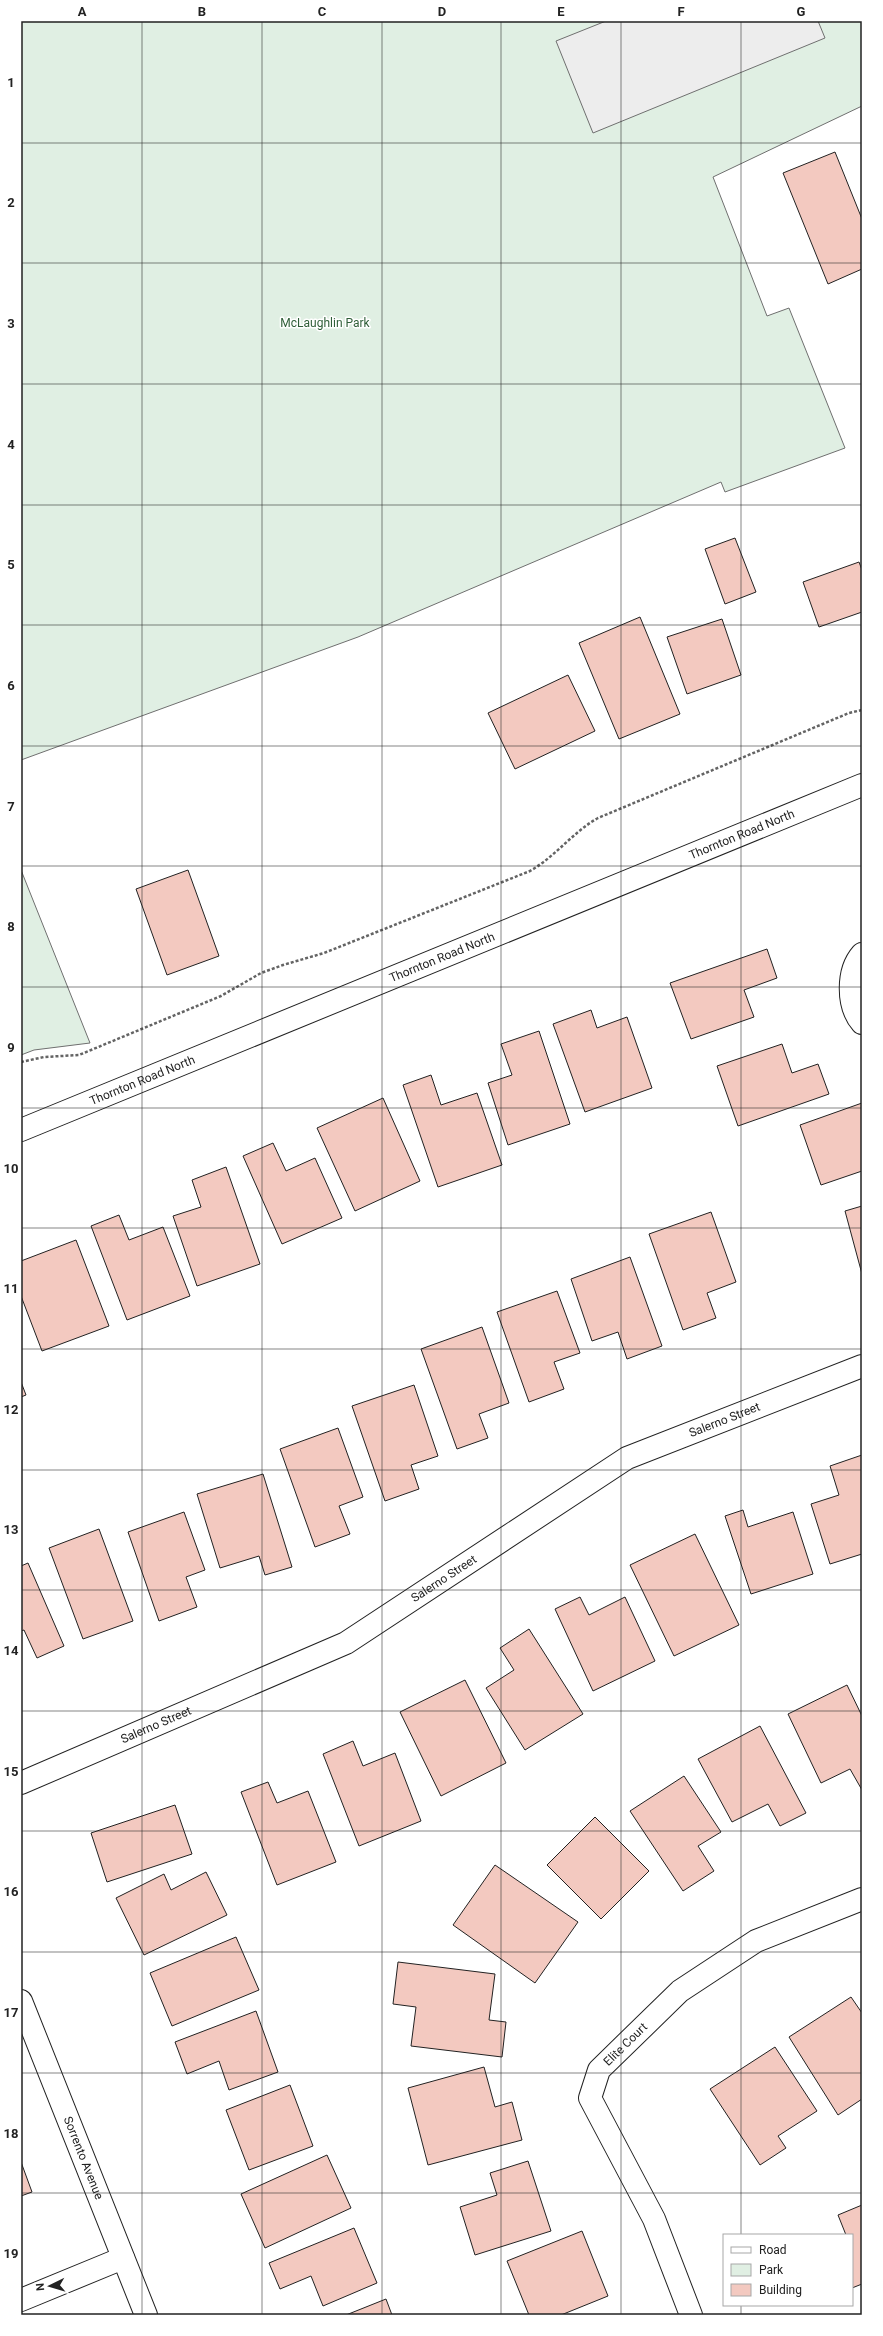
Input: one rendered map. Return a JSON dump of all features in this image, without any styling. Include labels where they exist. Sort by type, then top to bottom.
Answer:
[{"type":"street","name":"Thornton Road North","points":[[21,1130],[862,785]]},
{"type":"street","points":[[862,954],[850,983],[852,1003],[862,1023]]},
{"type":"street","name":"Salerno Street","points":[[21,1783],[346,1643],[627,1458],[862,1366]]},
{"type":"street","name":"Elite Court","points":[[691,2315],[654,2219],[590,2098],[599,2070],[680,1991],[756,1941],[862,1899]]},
{"type":"street","name":"Sorrento Avenue","points":[[21,2000],[146,2315]]},
{"type":"street","points":[[21,2300],[123,2258]]},
{"type":"path","points":[[21,1062],[44,1057],[79,1055],[221,996],[261,973],[324,953],[530,871],[543,863],[582,827],[598,818],[842,716],[862,710]]},
{"type":"green space","name":"McLaughlin Park","points":[[21,21],[862,21],[862,106],[713,177],[767,316],[789,308],[845,448],[725,492],[721,482],[358,637],[21,760]]},
{"type":"green space","points":[[21,870],[90,1043],[34,1050],[21,1055]]},
{"type":"shaded area","points":[[606,21],[818,21],[825,38],[593,133],[556,41]]},
{"type":"building","points":[[835,152],[862,219],[862,269],[828,284],[783,173]]},
{"type":"building","points":[[735,538],[756,592],[725,604],[705,549]]},
{"type":"building","points":[[859,562],[862,570],[862,612],[819,627],[803,582]]},
{"type":"building","points":[[640,617],[680,714],[619,739],[579,643]]},
{"type":"building","points":[[722,619],[741,675],[687,694],[667,637]]},
{"type":"building","points":[[568,675],[595,731],[515,769],[488,713]]},
{"type":"building","points":[[188,870],[219,956],[167,975],[136,889]]},
{"type":"building","points":[[767,949],[777,978],[744,990],[754,1017],[691,1039],[670,983]]},
{"type":"building","points":[[591,1010],[597,1028],[627,1017],[652,1088],[585,1112],[553,1024]]},
{"type":"building","points":[[539,1031],[570,1124],[508,1145],[488,1083],[512,1075],[501,1044]]},
{"type":"building","points":[[782,1044],[792,1073],[818,1064],[829,1094],[738,1126],[717,1066]]},
{"type":"building","points":[[431,1075],[441,1105],[477,1093],[502,1165],[438,1187],[403,1085]]},
{"type":"building","points":[[383,1098],[420,1181],[355,1211],[317,1128]]},
{"type":"building","points":[[862,1103],[862,1171],[821,1185],[800,1125]]},
{"type":"building","points":[[273,1143],[286,1171],[315,1158],[342,1218],[282,1244],[243,1156]]},
{"type":"building","points":[[226,1167],[260,1264],[197,1286],[173,1216],[201,1207],[192,1180]]},
{"type":"building","points":[[862,1206],[862,1274],[845,1211]]},
{"type":"building","points":[[711,1212],[736,1282],[707,1293],[716,1318],[683,1330],[649,1234]]},
{"type":"building","points":[[119,1215],[129,1240],[163,1227],[190,1296],[127,1320],[91,1226]]},
{"type":"building","points":[[76,1240],[109,1326],[42,1351],[21,1296],[21,1261]]},
{"type":"building","points":[[630,1257],[662,1346],[627,1359],[618,1332],[592,1341],[571,1279]]},
{"type":"building","points":[[557,1291],[580,1353],[554,1362],[564,1389],[529,1402],[497,1312]]},
{"type":"building","points":[[482,1327],[509,1403],[479,1414],[488,1438],[457,1449],[421,1349]]},
{"type":"building","points":[[21,1382],[26,1395],[21,1397]]},
{"type":"building","points":[[414,1385],[438,1456],[411,1465],[419,1489],[385,1501],[352,1406]]},
{"type":"building","points":[[338,1428],[363,1497],[339,1506],[350,1534],[315,1547],[280,1449]]},
{"type":"building","points":[[862,1455],[862,1554],[830,1564],[811,1504],[839,1495],[830,1466]]},
{"type":"building","points":[[263,1474],[292,1567],[265,1575],[259,1556],[220,1568],[197,1494]]},
{"type":"building","points":[[743,1510],[748,1527],[793,1512],[813,1574],[751,1594],[725,1516]]},
{"type":"building","points":[[184,1512],[205,1570],[186,1577],[197,1607],[159,1621],[128,1532]]},
{"type":"building","points":[[99,1529],[133,1621],[83,1639],[49,1548]]},
{"type":"building","points":[[695,1534],[739,1625],[674,1656],[630,1565]]},
{"type":"building","points":[[28,1563],[64,1646],[37,1658],[24,1630],[21,1631],[21,1566]]},
{"type":"building","points":[[580,1597],[589,1615],[625,1597],[655,1661],[593,1691],[555,1609]]},
{"type":"building","points":[[529,1629],[583,1714],[525,1750],[486,1688],[514,1670],[500,1648]]},
{"type":"building","points":[[465,1680],[506,1763],[441,1796],[400,1712]]},
{"type":"building","points":[[847,1685],[862,1716],[862,1790],[850,1769],[821,1783],[788,1714]]},
{"type":"building","points":[[760,1726],[806,1813],[780,1826],[768,1804],[732,1822],[698,1759]]},
{"type":"building","points":[[353,1741],[363,1766],[395,1753],[421,1821],[359,1846],[323,1754]]},
{"type":"building","points":[[684,1776],[721,1832],[698,1846],[714,1871],[683,1891],[630,1811]]},
{"type":"building","points":[[268,1782],[277,1803],[308,1791],[336,1862],[277,1885],[241,1792]]},
{"type":"building","points":[[175,1805],[192,1854],[107,1882],[91,1833]]},
{"type":"building","points":[[595,1817],[649,1871],[601,1919],[547,1865]]},
{"type":"building","points":[[495,1865],[578,1922],[535,1983],[453,1925]]},
{"type":"building","points":[[206,1872],[227,1915],[144,1955],[116,1898],[164,1874],[171,1890]]},
{"type":"building","points":[[236,1937],[259,1990],[172,2026],[150,1973]]},
{"type":"building","points":[[398,1962],[495,1974],[489,2020],[506,2022],[502,2057],[411,2046],[416,2007],[393,2004]]},
{"type":"building","points":[[851,1997],[862,2013],[862,2099],[838,2115],[789,2037]]},
{"type":"building","points":[[256,2011],[278,2072],[229,2090],[219,2061],[187,2074],[175,2042]]},
{"type":"building","points":[[775,2047],[817,2111],[778,2136],[786,2148],[760,2165],[710,2089]]},
{"type":"building","points":[[484,2067],[495,2107],[512,2102],[522,2140],[428,2165],[408,2088]]},
{"type":"building","points":[[290,2085],[313,2146],[249,2170],[226,2110]]},
{"type":"building","points":[[327,2155],[351,2208],[265,2248],[241,2194]]},
{"type":"building","points":[[528,2161],[551,2231],[475,2255],[460,2207],[497,2195],[490,2173]]},
{"type":"building","points":[[21,2162],[32,2192],[21,2196]]},
{"type":"building","points":[[862,2205],[862,2284],[853,2288],[853,2234],[846,2234],[838,2215]]},
{"type":"building","points":[[354,2228],[377,2283],[323,2306],[311,2276],[280,2289],[269,2263]]},
{"type":"building","points":[[582,2231],[608,2296],[561,2315],[529,2315],[507,2261]]},
{"type":"building","points":[[386,2299],[392,2315],[346,2315]]}]
